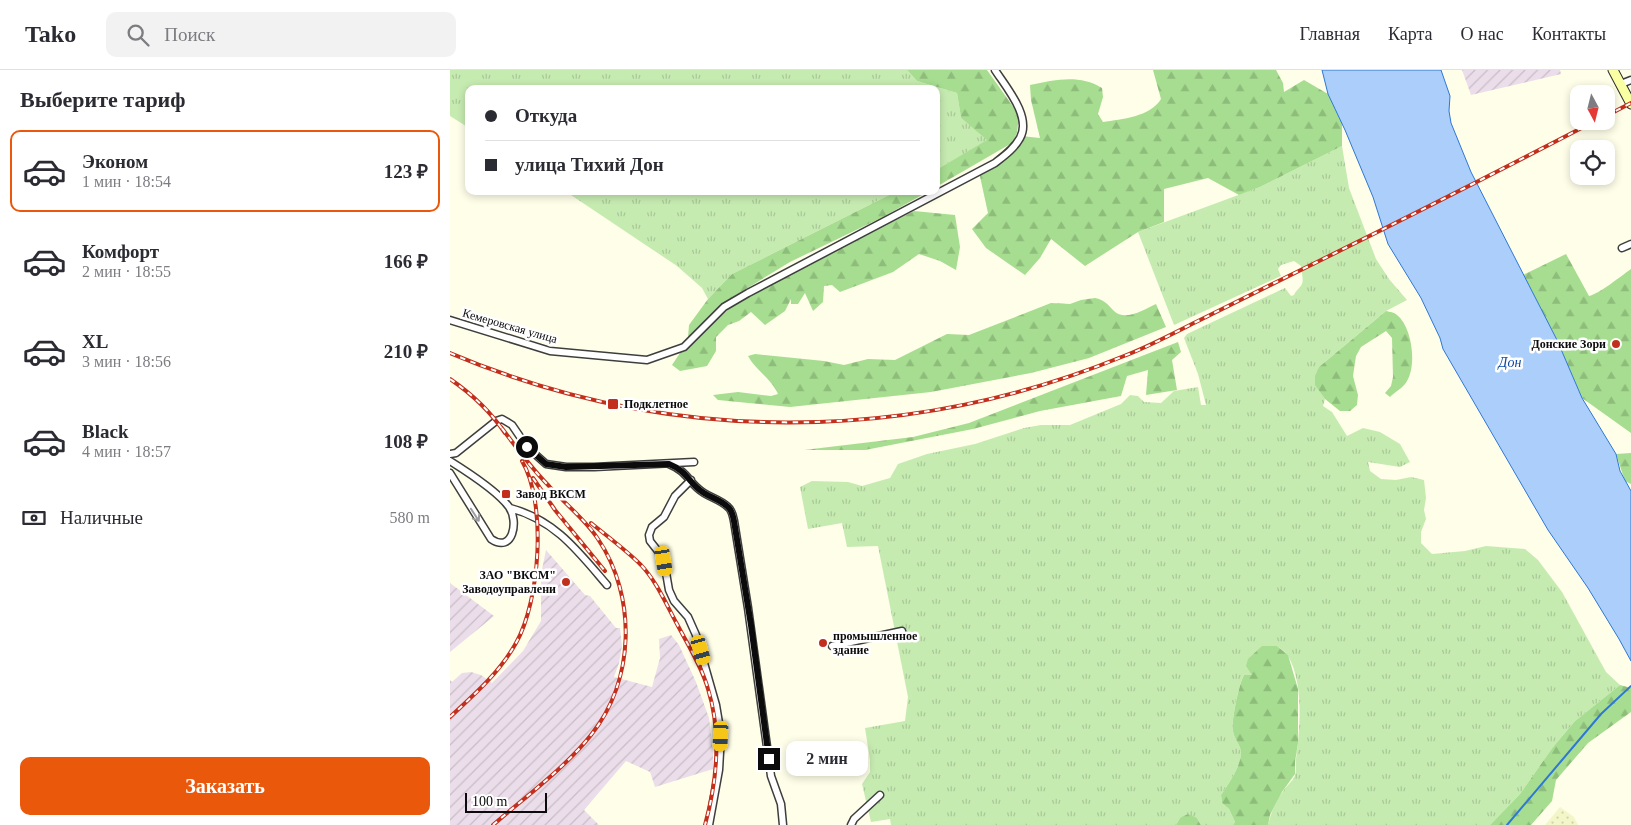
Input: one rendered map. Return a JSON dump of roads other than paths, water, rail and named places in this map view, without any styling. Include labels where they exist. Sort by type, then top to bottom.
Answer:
[{"type":"street","name":"Кемеровская улица","points":[[940,192],[995,163],[1011,150],[1021,136],[1022,116],[1019,106],[995,70]]},
{"type":"street","points":[[1613,70],[1631,104]]},
{"type":"street","points":[[1621,84],[1631,80]]},
{"type":"street","name":"Кемеровская улица","points":[[450,320],[550,352],[647,360],[684,347],[724,308],[752,290],[934,195]]},
{"type":"street","points":[[1622,248],[1631,244]]},
{"type":"street","points":[[450,454],[456,453],[496,421],[502,419],[512,425],[527,447],[546,464],[566,467],[594,467],[694,462]]},
{"type":"street","points":[[450,461],[468,473],[510,508],[514,517],[514,528],[509,539],[504,543],[497,543],[491,539],[450,473]]},
{"type":"street","points":[[669,464],[680,468],[695,487],[730,508],[734,521],[756,663],[771,776],[781,804],[783,825]]},
{"type":"street","points":[[691,480],[675,496],[664,517],[652,527],[649,535],[650,541],[664,561],[669,590],[674,602],[688,617],[696,635],[716,705],[721,736],[715,799],[709,825]]},
{"type":"street","points":[[510,508],[536,517],[568,540],[607,585]]},
{"type":"street","points":[[832,646],[902,631]]},
{"type":"street","points":[[851,825],[854,819],[880,795]]},
{"type":"water","name":"Дон","points":[[1322,70],[1441,70],[1450,96],[1449,111],[1451,123],[1471,172],[1557,340],[1582,398],[1616,454],[1620,471],[1631,491],[1631,661],[1588,588],[1548,530],[1443,349],[1440,338],[1421,298],[1388,244],[1373,197],[1328,94]]},
{"type":"waterway","points":[[1507,825],[1601,714],[1631,686]]},
{"type":"railway","points":[[1615,111],[1631,103]]},
{"type":"railway","points":[[450,353],[532,383],[616,405],[701,418],[787,422],[872,418],[957,406],[1041,385],[1142,349],[1422,210],[1578,130]]},
{"type":"railway","points":[[450,379],[480,403],[505,433]]},
{"type":"railway","points":[[493,825],[557,771],[591,735],[606,713],[616,689],[623,664],[626,638],[625,612],[620,586],[611,562],[598,539],[581,518],[536,472],[501,427]]},
{"type":"railway","points":[[450,717],[486,683],[510,654],[524,625],[531,603],[535,578],[537,526],[535,501],[530,479],[522,461]]},
{"type":"railway","points":[[533,478],[555,510],[605,571]]},
{"type":"railway","points":[[591,523],[635,559],[652,579],[702,673],[712,706],[716,740],[715,774],[705,825]]},
{"type":"place","name":"Донские Зори","points":[[1616,344]]},
{"type":"place","name":"Подклетное","points":[[613,404]]},
{"type":"place","name":"Завод ВКСМ","points":[[506,494]]},
{"type":"place","name":"ЗАО \"ВКСМ\" Заводоуправлени","points":[[566,582]]},
{"type":"place","name":"промышленное здание","points":[[823,643]]}]
